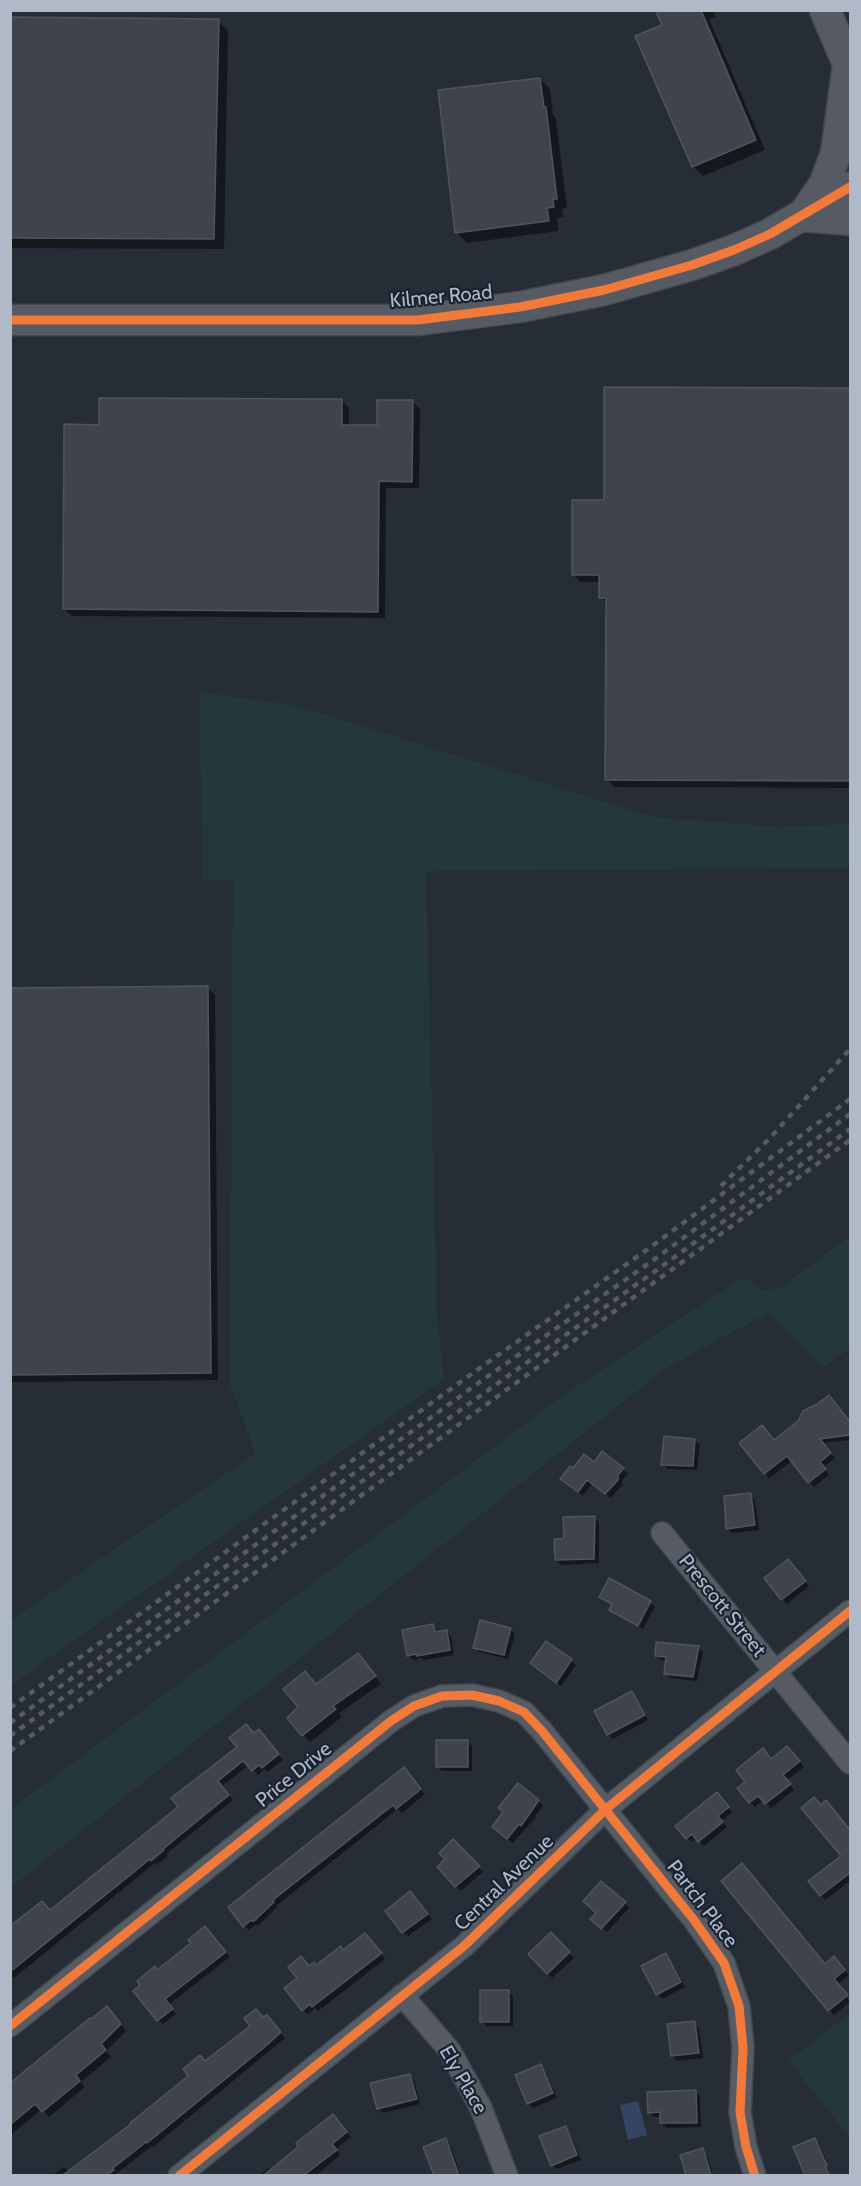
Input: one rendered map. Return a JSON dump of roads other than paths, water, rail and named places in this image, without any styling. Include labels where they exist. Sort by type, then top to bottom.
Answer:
[{"type":"street","points":[[802,216],[824,185],[836,153],[849,67],[825,10]]},
{"type":"street","name":"Kilmer Road","points":[[10,320],[418,320],[498,310],[585,294],[664,274],[734,250],[802,216],[850,187]]},
{"type":"street","points":[[802,216],[850,220]]},
{"type":"street","name":"Prescott Street","points":[[662,1533],[850,1763]]},
{"type":"street","name":"Central Avenue","points":[[179,2175],[464,1946],[606,1809],[850,1611]]},
{"type":"street","name":"Price Drive","points":[[10,2026],[391,1721],[414,1706],[442,1696],[472,1695],[500,1701],[524,1712],[606,1809]]},
{"type":"street","name":"Partch Place","points":[[606,1809],[694,1920],[724,1963],[739,2006],[743,2048],[740,2112],[755,2175]]},
{"type":"street","name":"Ely Place","points":[[402,1995],[450,2051],[481,2108],[507,2175]]},
{"type":"water","points":[[638,2101],[647,2135],[628,2140],[620,2105]]},
{"type":"railway","points":[[721,1186],[770,1138],[850,1049]]},
{"type":"railway","points":[[10,1708],[648,1249],[850,1099]]},
{"type":"railway","points":[[10,1723],[477,1384],[655,1259],[850,1114]]},
{"type":"railway","points":[[10,1736],[850,1129]]},
{"type":"railway","points":[[10,1751],[850,1140]]}]
